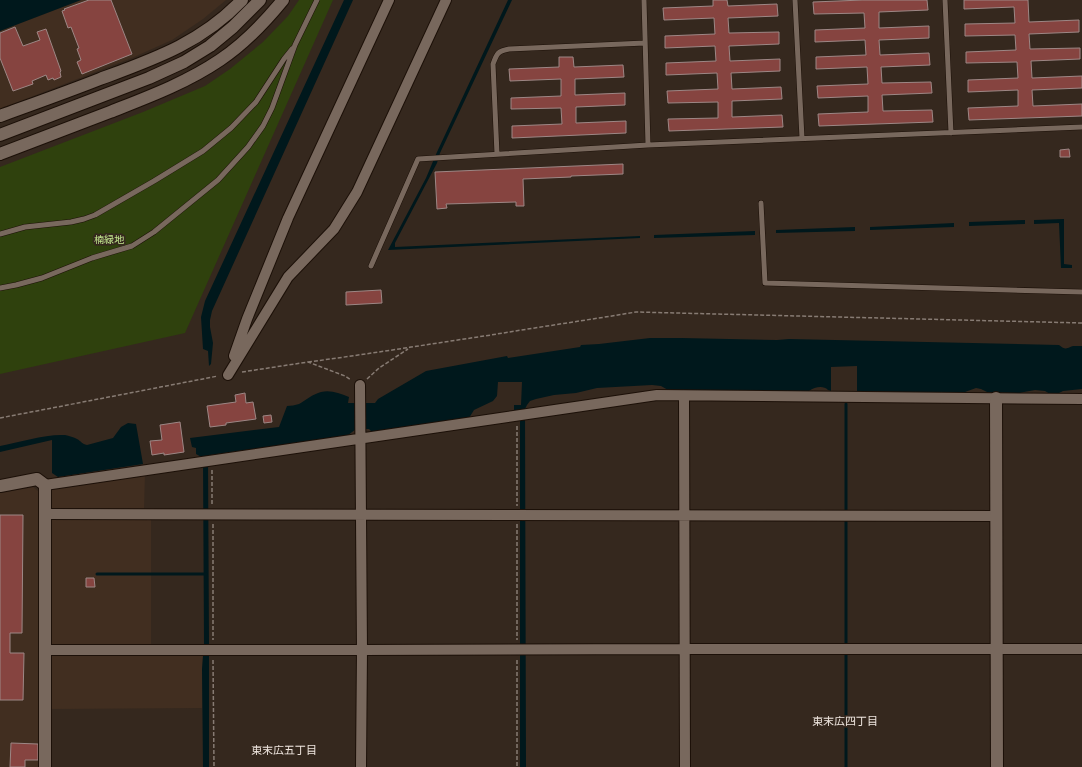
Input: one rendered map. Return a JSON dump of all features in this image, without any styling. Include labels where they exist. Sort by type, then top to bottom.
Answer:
[{"type":"street","points":[[0,116],[138,65],[173,50],[203,33],[231,12],[242,0]]},
{"type":"street","points":[[0,135],[149,78],[184,62],[210,46],[234,27],[260,0]]},
{"type":"street","points":[[0,154],[156,94],[192,77],[220,60],[245,40],[268,19],[283,0]]},
{"type":"street","points":[[228,375],[247,319],[288,218],[389,0]]},
{"type":"street","points":[[228,375],[288,276],[334,228],[357,192],[446,0]]},
{"type":"street","points":[[360,390],[362,650],[361,767]]},
{"type":"street","points":[[0,486],[37,479],[46,485],[361,436],[657,395],[1082,399]]},
{"type":"street","points":[[684,396],[685,767]]},
{"type":"street","points":[[996,398],[997,767]]},
{"type":"street","points":[[45,767],[46,485]]},
{"type":"street","points":[[45,514],[361,516],[997,516]]},
{"type":"street","points":[[46,650],[1082,649]]},
{"type":"lane","points":[[0,288],[42,278],[92,258],[132,246],[154,232],[218,180],[248,147],[263,126],[272,108],[295,45],[317,0]]},
{"type":"lane","points":[[644,0],[648,145]]},
{"type":"lane","points":[[795,0],[802,138]]},
{"type":"lane","points":[[945,0],[951,133]]},
{"type":"lane","points":[[497,154],[493,64],[500,51],[509,49],[645,43]]},
{"type":"lane","points":[[0,234],[25,227],[71,222],[95,215],[203,151],[231,128],[256,102],[295,45]]},
{"type":"lane","points":[[371,266],[418,159],[648,145],[1082,127]]},
{"type":"lane","points":[[761,203],[765,283],[1082,292]]},
{"type":"path","points":[[0,418],[228,375],[636,312],[1082,323]]},
{"type":"path","points":[[308,362],[344,376],[360,390],[379,368],[410,348]]},
{"type":"path","points":[[517,767],[521,649],[521,415]]},
{"type":"path","points":[[208,461],[209,650],[214,767]]},
{"type":"shaded area","points":[[81,0],[226,0],[203,19],[172,40],[134,57],[0,109],[0,31]]},
{"type":"shaded area","points":[[145,473],[144,511],[51,511],[50,490],[53,487]]},
{"type":"shaded area","points":[[33,487],[38,491],[39,767],[0,767],[0,493]]},
{"type":"shaded area","points":[[54,518],[151,518],[151,645],[55,646],[51,644],[51,520]]},
{"type":"shaded area","points":[[54,653],[203,653],[202,708],[51,709],[51,656]]},
{"type":"green space","name":"楠緑地","points":[[299,0],[333,0],[185,333],[0,374],[0,167],[143,112],[205,86],[230,69],[263,42],[288,16]]},
{"type":"water","points":[[0,0],[81,0],[0,31]]},
{"type":"water","points":[[344,0],[353,0],[212,311],[210,327],[213,343],[211,364],[209,366],[208,351],[203,349],[201,317],[205,301]]},
{"type":"water","points":[[508,0],[512,0],[440,153],[437,163],[395,243],[395,247],[640,236],[640,238],[388,250],[426,178]]},
{"type":"water","points":[[1064,219],[1064,264],[1072,265],[1072,268],[1061,268],[1059,223],[1034,224],[1034,220]]},
{"type":"water","points":[[1025,220],[1025,224],[969,226],[969,222]]},
{"type":"water","points":[[954,223],[954,227],[870,230],[870,227]]},
{"type":"water","points":[[855,227],[855,231],[776,233],[776,230]]},
{"type":"water","points":[[755,231],[755,235],[654,238],[654,235]]},
{"type":"water","points":[[650,338],[789,339],[1059,345],[1064,348],[1082,346],[1082,389],[1063,391],[1057,394],[1050,394],[1045,391],[1035,390],[1020,393],[987,392],[976,388],[965,392],[953,393],[857,391],[857,366],[831,367],[831,391],[821,387],[809,391],[685,391],[668,390],[661,386],[652,385],[597,388],[576,393],[554,395],[530,401],[525,409],[526,767],[520,767],[520,410],[514,411],[514,405],[521,405],[522,382],[498,382],[497,396],[493,401],[474,410],[469,418],[372,432],[369,429],[356,429],[347,436],[210,455],[208,457],[209,767],[203,767],[203,458],[196,454],[196,448],[192,447],[190,438],[279,427],[287,406],[299,404],[321,392],[335,392],[349,397],[348,403],[375,403],[378,399],[426,371],[507,356],[508,358],[580,347],[581,345]]},
{"type":"water","points":[[128,423],[136,424],[143,464],[58,477],[52,473],[52,440],[0,452],[0,446],[57,435],[73,437],[87,445],[113,438],[121,427]]},
{"type":"building","points":[[89,0],[111,0],[132,54],[82,74],[77,62],[81,60],[77,49],[79,48],[71,27],[68,28],[62,11]]},
{"type":"building","points":[[713,0],[727,0],[728,6],[777,4],[778,16],[728,18],[729,33],[779,32],[779,44],[729,46],[730,61],[780,59],[780,71],[731,73],[732,89],[781,87],[782,99],[732,101],[732,117],[782,115],[783,127],[669,131],[668,119],[718,118],[718,102],[668,103],[667,91],[718,89],[717,73],[666,75],[666,63],[716,61],[715,46],[665,48],[665,36],[715,34],[714,18],[664,20],[663,8],[713,6]]},
{"type":"building","points":[[927,0],[928,10],[879,12],[879,28],[929,26],[929,38],[879,40],[880,55],[929,53],[930,65],[881,67],[882,83],[931,82],[932,93],[882,95],[883,111],[932,110],[933,122],[819,126],[818,114],[868,112],[868,96],[818,98],[817,86],[868,84],[867,67],[816,69],[816,57],[866,55],[865,40],[815,42],[815,30],[865,28],[864,13],[814,14],[813,2]]},
{"type":"building","points":[[964,0],[1028,0],[1029,22],[1079,20],[1079,32],[1029,34],[1030,49],[1080,48],[1080,59],[1031,61],[1032,78],[1082,76],[1082,88],[1032,90],[1033,106],[1082,104],[1082,116],[969,120],[968,108],[1018,106],[1018,90],[968,92],[968,80],[1018,78],[1017,62],[966,63],[966,52],[1016,50],[1015,35],[965,36],[965,24],[1015,23],[1014,7],[964,9]]},
{"type":"building","points":[[15,27],[23,46],[40,40],[37,32],[46,29],[61,71],[61,77],[54,80],[53,78],[48,80],[46,75],[32,81],[33,84],[13,91],[0,58],[0,33]]},
{"type":"building","points":[[559,57],[573,57],[574,67],[623,65],[624,77],[575,79],[575,95],[625,93],[625,105],[576,107],[576,123],[626,121],[626,133],[512,138],[512,126],[562,124],[561,108],[511,109],[511,98],[561,96],[561,79],[510,81],[509,69],[559,67]]},
{"type":"building","points":[[1069,149],[1070,157],[1060,157],[1060,150]]},
{"type":"building","points":[[623,164],[623,174],[523,179],[524,206],[516,206],[516,202],[446,204],[447,208],[437,209],[435,172]]},
{"type":"building","points":[[381,290],[382,303],[346,305],[346,292]]},
{"type":"building","points":[[245,393],[246,403],[253,402],[256,419],[210,427],[207,406],[236,402],[235,395]]},
{"type":"building","points":[[271,415],[272,422],[264,423],[263,416]]},
{"type":"building","points":[[180,422],[184,452],[152,455],[150,441],[162,440],[160,425]]},
{"type":"building","points":[[0,515],[23,515],[22,633],[10,633],[10,653],[24,653],[23,700],[0,700]]},
{"type":"building","points":[[86,578],[94,578],[95,587],[86,587]]},
{"type":"building","points":[[11,743],[38,744],[38,760],[25,760],[25,767],[10,767]]},
{"type":"waterway","points":[[846,404],[846,513]]},
{"type":"waterway","points":[[846,521],[846,643]]},
{"type":"waterway","points":[[97,574],[206,574]]},
{"type":"waterway","points":[[846,653],[846,767]]},
{"type":"district","name":"東末広四丁目","points":[[845,721]]},
{"type":"district","name":"東末広五丁目","points":[[284,750]]}]
